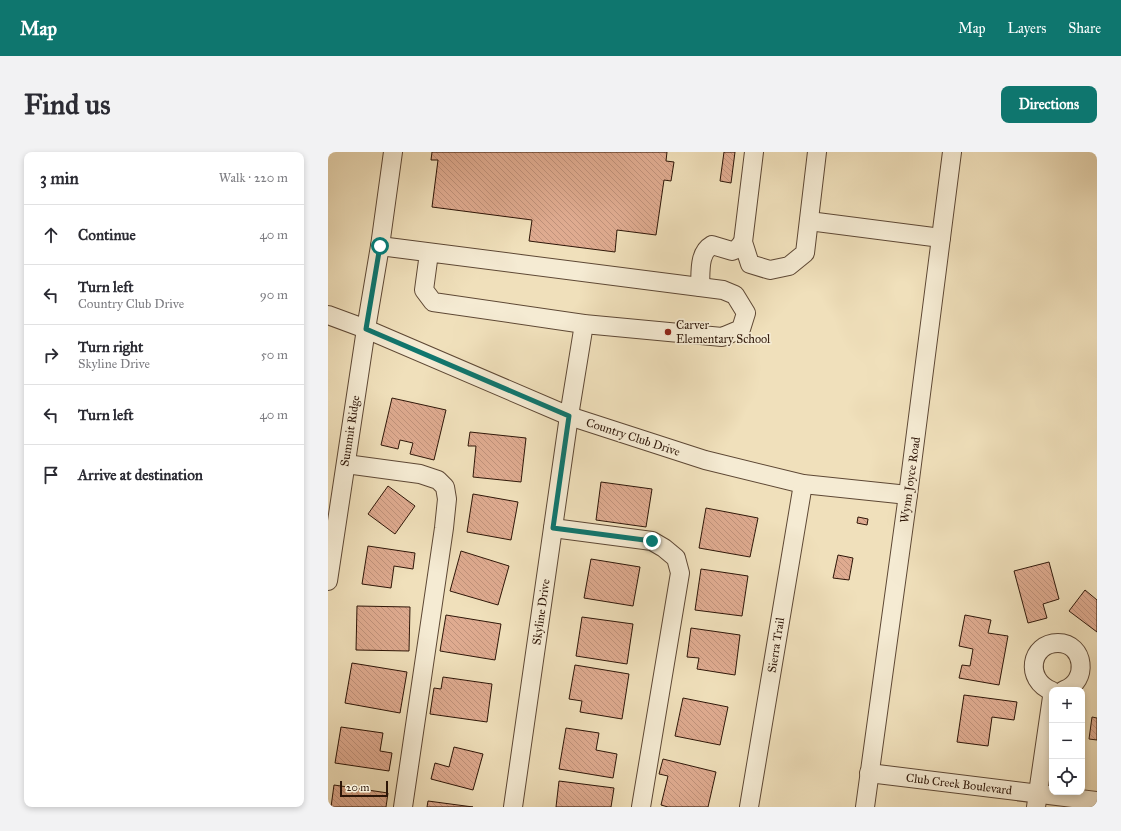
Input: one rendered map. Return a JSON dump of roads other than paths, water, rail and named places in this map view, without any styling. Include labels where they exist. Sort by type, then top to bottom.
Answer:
[{"type":"street","name":"Summit Ridge","points":[[328,581],[380,246],[393,152]]},
{"type":"street","points":[[754,152],[743,242],[750,264],[770,270],[789,266],[805,253],[817,152]]},
{"type":"street","name":"Wynn Joyce Road","points":[[865,807],[908,495],[952,152]]},
{"type":"street","points":[[809,221],[941,238]]},
{"type":"street","points":[[700,287],[703,255],[707,248],[712,245],[732,251],[737,249],[743,242]]},
{"type":"street","points":[[380,246],[723,290],[734,296],[746,313],[741,329],[722,337],[584,324],[433,302],[424,290],[429,253]]},
{"type":"street","name":"Country Club Drive","points":[[328,315],[366,329],[569,416],[705,460],[803,484],[908,495]]},
{"type":"street","name":"Skyline Drive","points":[[513,807],[569,416],[584,324]]},
{"type":"street","points":[[346,464],[420,474],[438,480],[445,487],[447,499],[403,807]]},
{"type":"street","name":"Sierra Trail","points":[[749,807],[803,484]]},
{"type":"street","points":[[553,528],[652,541],[664,548],[676,558],[680,573],[641,807]]},
{"type":"street","points":[[1049,690],[1039,683],[1033,668],[1034,660],[1038,653],[1044,647],[1051,644],[1059,643],[1067,645],[1078,655],[1081,662],[1079,678],[1075,684],[1070,687]]},
{"type":"street","points":[[1037,800],[1049,718]]},
{"type":"street","name":"Club Creek Boulevard","points":[[870,773],[1037,800],[1097,801]]},
{"type":"place","name":"Carver Elementary School","points":[[668,332]]}]
